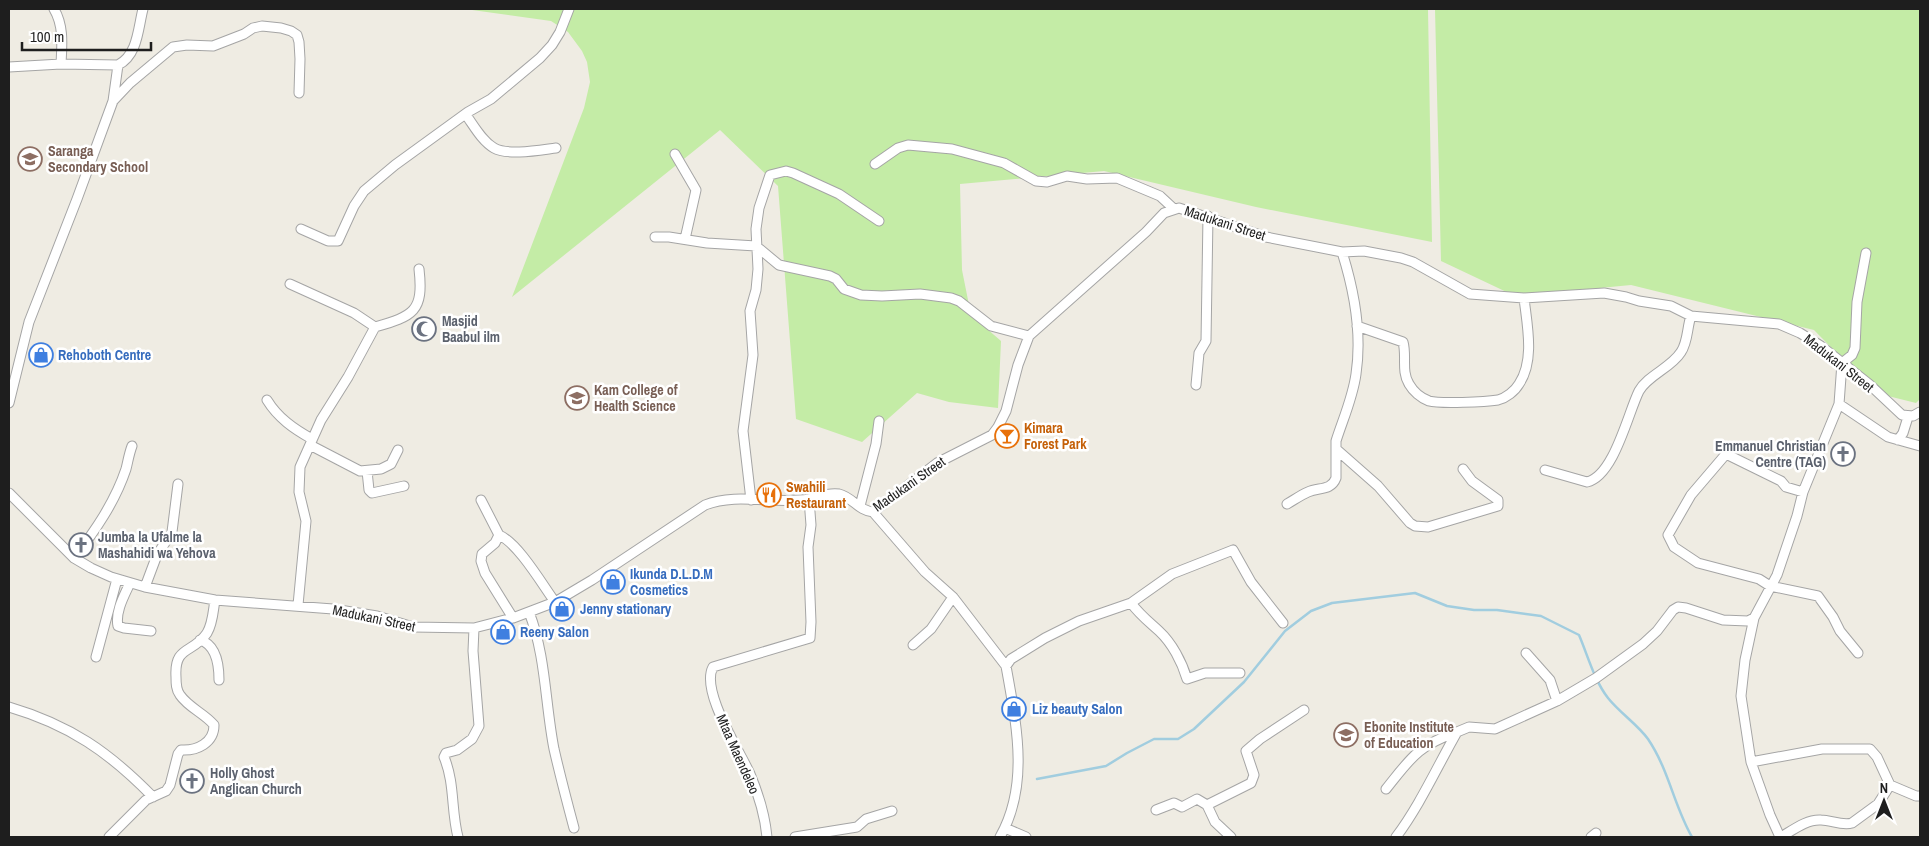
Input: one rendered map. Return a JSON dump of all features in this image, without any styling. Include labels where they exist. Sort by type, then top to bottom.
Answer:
[{"type":"street","points":[[54,9],[60,18],[61,64]]},
{"type":"street","points":[[9,67],[61,64],[118,65],[124,61],[132,50],[143,9]]},
{"type":"street","points":[[301,229],[328,241],[338,241],[354,206],[364,191],[395,165],[491,99],[540,58],[552,45],[560,32],[569,9]]},
{"type":"street","points":[[113,101],[130,83],[169,50],[179,46],[213,46],[244,34],[253,28],[262,26],[281,28],[297,35],[299,42],[299,93]]},
{"type":"street","points":[[9,403],[29,322],[78,199],[113,101],[118,65]]},
{"type":"street","points":[[466,115],[484,139],[495,149],[523,152],[556,148]]},
{"type":"street","points":[[874,164],[898,148],[908,145],[952,149],[1004,163],[1036,181],[1047,182],[1067,176],[1117,178],[1160,196],[1174,209]]},
{"type":"street","points":[[675,154],[696,190],[684,239]]},
{"type":"street","points":[[751,500],[743,431],[753,355],[750,311],[756,290],[758,269],[756,229],[758,208],[770,175],[778,172],[793,173],[854,203],[879,221]]},
{"type":"street","name":"Madukani Street","points":[[9,493],[74,558],[91,568],[130,583],[215,600],[298,605],[377,616],[413,627],[474,628],[512,618],[555,602],[592,580],[705,505],[720,500],[809,499],[827,494],[839,494],[873,512],[936,463],[992,435],[1006,411],[1018,366],[1029,336],[1164,214],[1179,208],[1208,216],[1266,237],[1342,252],[1364,251],[1401,258],[1413,262],[1470,294],[1524,298],[1604,293],[1671,306],[1691,316],[1779,324],[1800,332],[1821,346],[1868,384],[1898,412],[1908,417]]},
{"type":"street","points":[[1196,385],[1199,354],[1206,341],[1208,216]]},
{"type":"street","points":[[656,237],[669,236],[707,243],[756,246],[779,265],[834,278],[844,289],[850,292],[868,296],[920,294],[951,298],[959,301],[991,326],[1029,336]]},
{"type":"street","points":[[1286,504],[1307,492],[1324,489],[1335,483],[1336,441],[1351,396],[1358,360],[1357,326],[1353,297],[1342,252]]},
{"type":"street","points":[[1866,253],[1857,302],[1855,348],[1852,355],[1842,363],[1839,404],[1802,492],[1797,516],[1780,566],[1754,618],[1745,660],[1741,696],[1751,762],[1770,815],[1781,837],[1811,821],[1823,820],[1852,823],[1878,804],[1890,785]]},
{"type":"street","points":[[298,605],[306,521],[299,492],[300,467],[321,420],[348,377],[375,327],[404,318],[413,312],[420,295],[419,270]]},
{"type":"street","points":[[290,284],[359,316],[375,327]]},
{"type":"street","points":[[1357,326],[1403,342],[1405,375],[1408,384],[1422,398],[1430,401],[1448,402],[1499,400],[1518,387],[1527,367],[1524,298]]},
{"type":"street","points":[[1545,470],[1587,482],[1591,481],[1602,471],[1617,448],[1630,411],[1641,388],[1681,354],[1691,316]]},
{"type":"street","points":[[267,400],[274,411],[311,442],[360,471],[381,469],[390,464],[398,450]]},
{"type":"street","points":[[1839,404],[1888,437],[1920,446]]},
{"type":"street","points":[[1898,440],[1907,425],[1908,417],[1920,412]]},
{"type":"street","points":[[860,506],[874,451],[879,421]]},
{"type":"street","points":[[74,558],[113,500],[126,470],[132,446]]},
{"type":"street","points":[[1336,448],[1378,486],[1410,523],[1421,527],[1437,525],[1498,506],[1498,500],[1472,481],[1463,469]]},
{"type":"street","points":[[1802,492],[1786,487],[1781,481],[1726,454],[1691,495],[1669,530],[1668,535],[1671,542],[1688,558],[1698,563],[1760,579],[1770,586],[1818,596],[1833,617],[1840,631],[1858,653]]},
{"type":"street","points":[[367,471],[372,493],[404,486]]},
{"type":"street","points":[[145,587],[157,555],[172,532],[178,484]]},
{"type":"street","name":"Mtaa Maendeleo","points":[[767,837],[750,774],[734,745],[716,703],[713,694],[711,671],[713,667],[810,638],[808,547],[811,524],[809,499]]},
{"type":"street","points":[[481,500],[499,535],[506,538],[529,565],[555,602]]},
{"type":"street","points":[[873,512],[925,572],[954,597],[1006,666],[1018,738],[1018,779],[1013,808],[1000,837]]},
{"type":"street","points":[[499,535],[495,543],[482,554],[481,561],[485,573],[512,618]]},
{"type":"street","points":[[1006,666],[1011,659],[1045,638],[1079,621],[1131,603],[1172,574],[1233,550],[1252,582],[1282,623]]},
{"type":"street","points":[[96,657],[117,579]]},
{"type":"street","points":[[130,583],[119,610],[118,626],[151,631]]},
{"type":"street","points":[[912,645],[931,629],[954,597]]},
{"type":"street","points":[[109,837],[146,800],[166,791],[170,785],[178,754],[181,750],[193,750],[208,742],[214,731],[214,725],[186,703],[177,691],[177,660],[180,653],[200,640],[210,626],[215,600]]},
{"type":"street","points":[[1131,603],[1168,642],[1188,679],[1205,672],[1240,673]]},
{"type":"street","points":[[1386,789],[1417,752],[1434,740],[1469,727],[1495,729],[1557,701],[1596,678],[1643,644],[1657,631],[1673,610],[1678,607],[1723,620],[1748,621],[1754,618]]},
{"type":"street","points":[[529,612],[536,629],[542,658],[554,748],[574,828]]},
{"type":"street","points":[[458,837],[452,786],[444,757],[446,753],[457,750],[472,738],[479,726],[473,651],[474,628]]},
{"type":"street","points":[[200,640],[207,644],[216,658],[219,666],[219,680]]},
{"type":"street","points":[[1526,653],[1550,680],[1557,701]]},
{"type":"street","points":[[9,707],[62,727],[88,741],[106,753],[153,797]]},
{"type":"street","points":[[1206,805],[1251,783],[1254,775],[1246,751],[1260,739],[1304,710]]},
{"type":"street","points":[[1396,837],[1412,817],[1419,800],[1457,732]]},
{"type":"street","points":[[1751,762],[1822,748],[1870,749],[1877,757],[1890,785],[1920,796]]},
{"type":"street","points":[[1156,810],[1174,803],[1182,807],[1198,799],[1206,805],[1215,822],[1231,837]]},
{"type":"street","points":[[796,837],[857,827],[866,819],[892,811]]},
{"type":"street","points":[[1005,828],[1026,837]]},
{"type":"green space","points":[[465,9],[1428,9],[1432,242],[1256,207],[1104,171],[960,184],[962,270],[971,315],[1001,341],[998,408],[949,402],[917,393],[862,442],[796,419],[778,186],[720,130],[512,297],[584,108],[590,82],[587,62],[582,51],[568,32],[551,21]]},
{"type":"green space","points":[[1435,9],[1920,9],[1920,399],[1916,403],[1876,393],[1814,330],[1631,285],[1515,296],[1441,261]]},
{"type":"waterway","points":[[1037,779],[1106,766],[1154,739],[1178,739],[1194,729],[1244,682],[1285,631],[1311,611],[1332,603],[1415,593],[1447,606],[1541,616],[1579,635],[1603,691],[1644,734],[1655,751],[1680,813],[1692,837]]},
{"type":"place","name":"Saranga Secondary School","points":[[30,159]]},
{"type":"place","name":"Masjid Baabul ilm","points":[[424,329]]},
{"type":"place","name":"Rehoboth Centre","points":[[41,355]]},
{"type":"place","name":"Kam College of Health Science","points":[[577,398]]},
{"type":"place","name":"Kimara Forest Park","points":[[1007,436]]},
{"type":"place","name":"Emmanuel Christian Centre (TAG)","points":[[1843,454]]},
{"type":"place","name":"Swahili Restaurant","points":[[769,495]]},
{"type":"place","name":"Jumba la Ufalme la Mashahidi wa Yehova","points":[[81,545]]},
{"type":"place","name":"Ikunda D.L.D.M Cosmetics","points":[[613,582]]},
{"type":"place","name":"Jenny stationary","points":[[562,609]]},
{"type":"place","name":"Reeny Salon","points":[[503,632]]},
{"type":"place","name":"Liz beauty Salon","points":[[1014,709]]},
{"type":"place","name":"Ebonite Institute of Education","points":[[1346,735]]},
{"type":"place","name":"Holly Ghost Anglican Church","points":[[192,781]]}]
